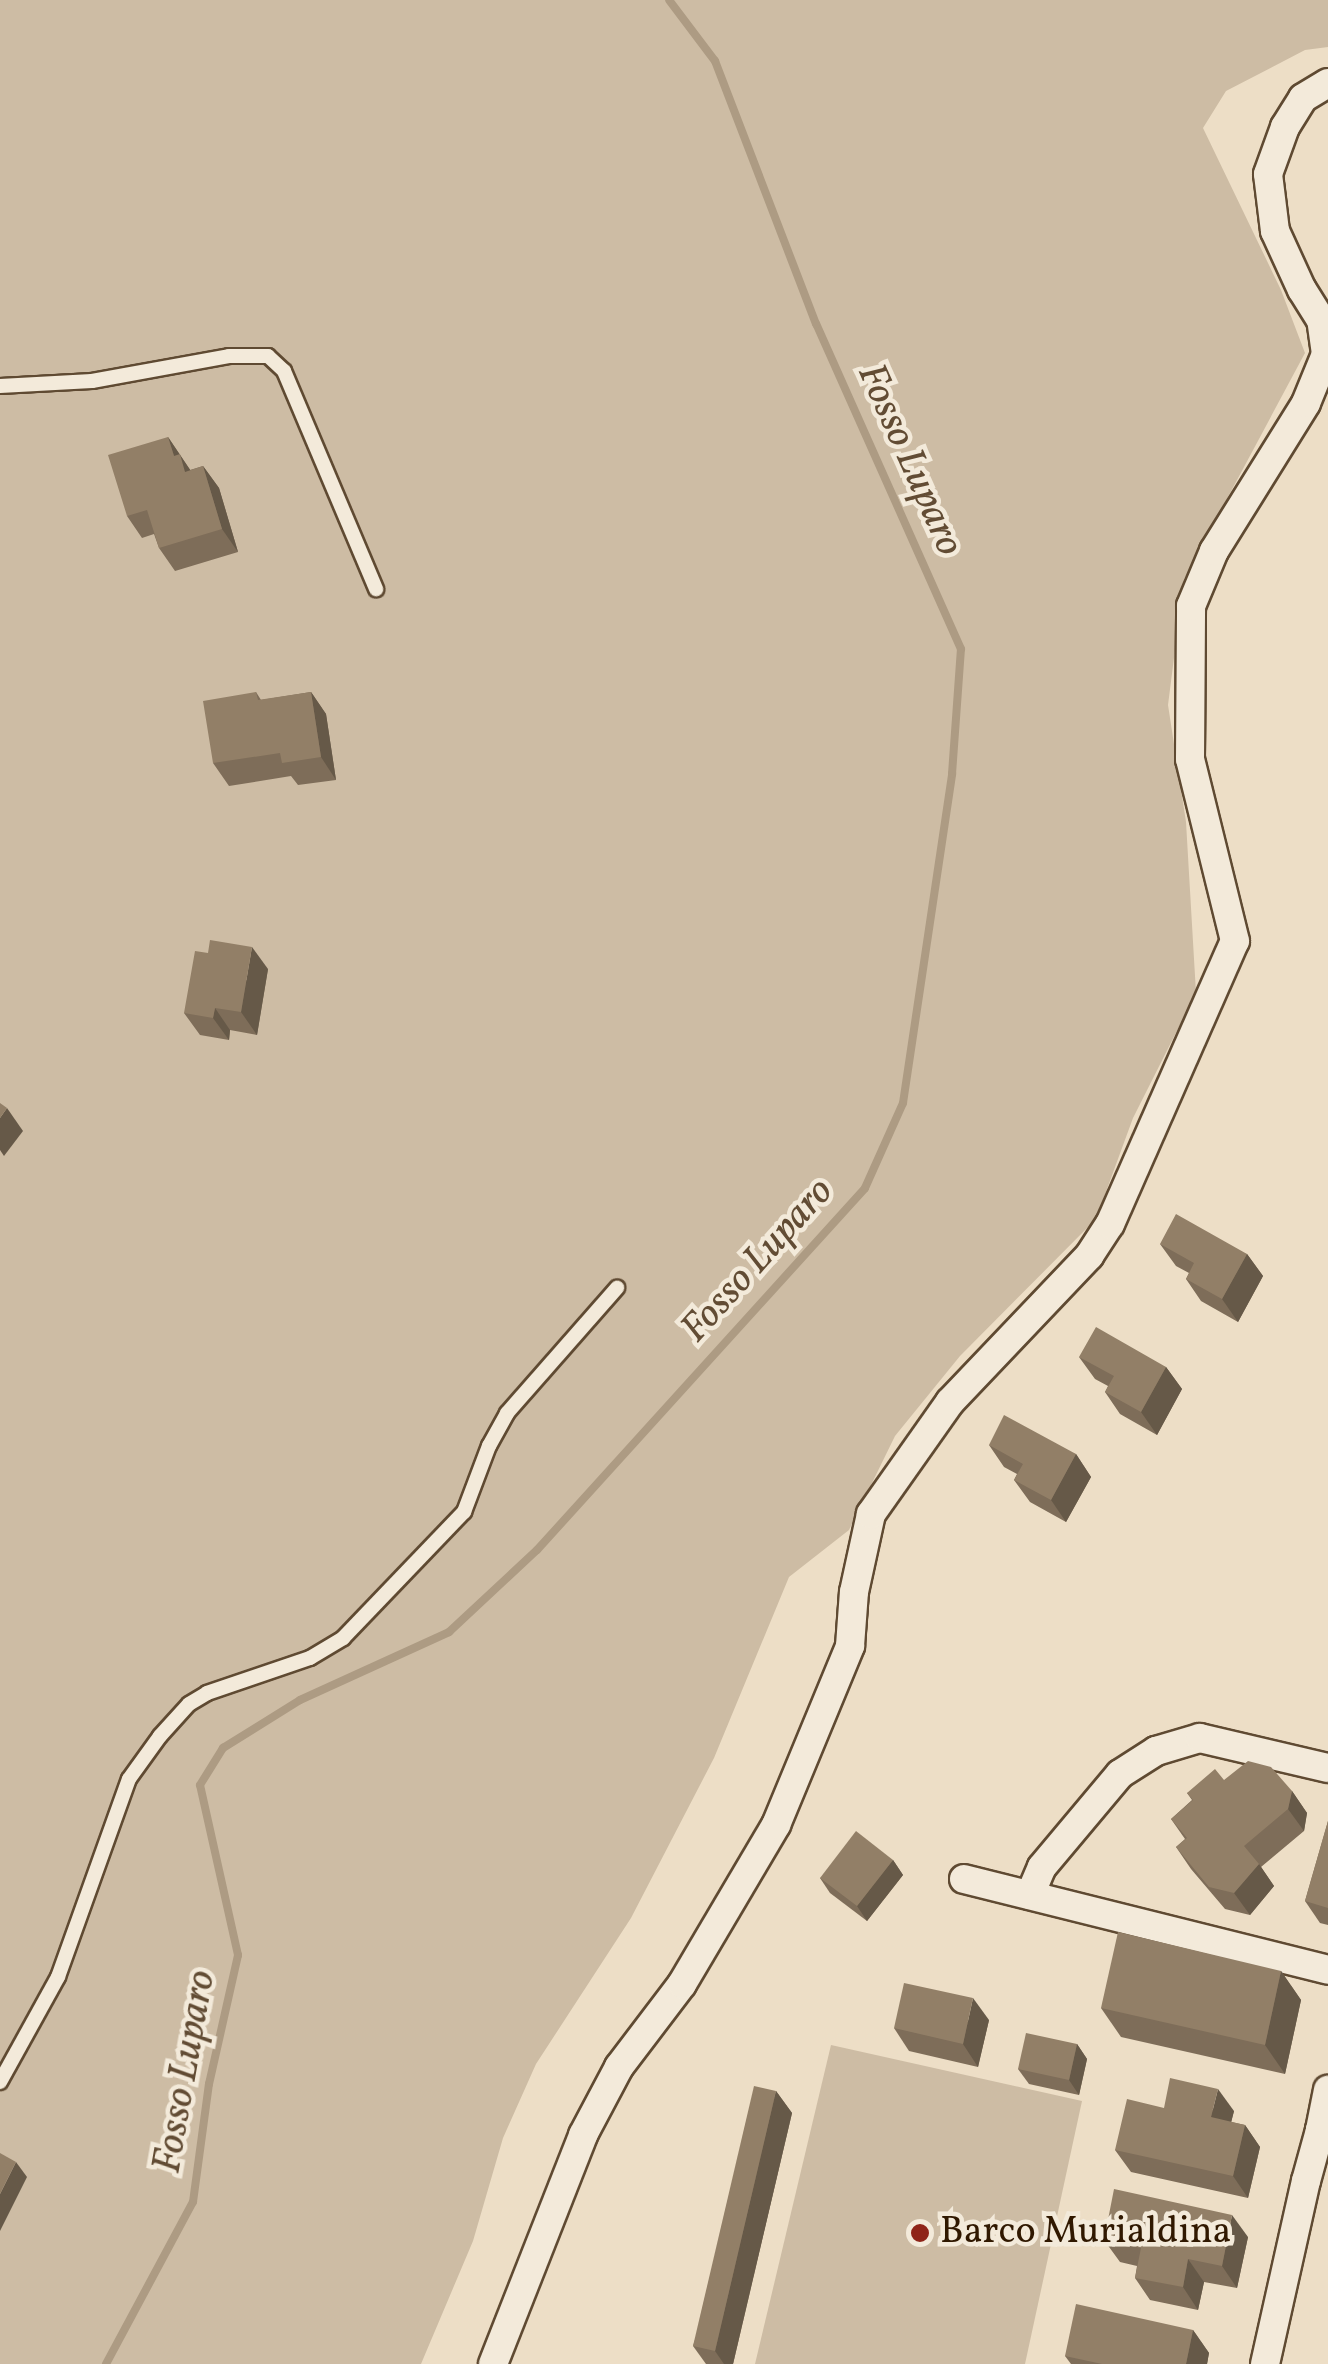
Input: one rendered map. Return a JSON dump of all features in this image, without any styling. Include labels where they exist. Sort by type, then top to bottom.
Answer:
[{"type":"street","points":[[493,2364],[556,2197],[619,2067],[682,1984],[776,1824],[850,1646],[854,1592],[871,1514],[950,1402],[1089,1256],[1110,1224],[1235,941],[1190,759],[1191,606],[1214,551],[1306,403],[1326,354],[1321,320],[1302,290],[1275,230],[1268,174],[1285,126],[1303,98],[1328,83]]},
{"type":"street","points":[[1030,1895],[1042,1867],[1120,1774],[1156,1752],[1200,1738],[1328,1768]]},
{"type":"street","points":[[964,1879],[1328,1970]]},
{"type":"street","points":[[1264,2364],[1324,2124],[1328,2090]]},
{"type":"lane","points":[[0,386],[92,380],[230,356],[268,356],[284,371],[376,589]]},
{"type":"lane","points":[[0,2082],[58,1977],[129,1779],[160,1736],[189,1704],[207,1693],[310,1658],[343,1638],[464,1512],[489,1446],[507,1413],[616,1288]]},
{"type":"shaded area","points":[[0,0],[1328,0],[1328,47],[1305,50],[1226,91],[1203,128],[1281,290],[1305,353],[1184,579],[1168,705],[1186,822],[1196,993],[1133,1118],[1096,1219],[960,1356],[895,1436],[849,1530],[789,1577],[714,1758],[631,1918],[536,2064],[503,2138],[473,2241],[421,2364],[0,2364]]},
{"type":"shaded area","name":"Barco Murialdina","points":[[831,2045],[1082,2101],[1025,2364],[755,2364]]},
{"type":"building","points":[[168,437],[174,456],[180,454],[185,472],[203,466],[222,529],[159,548],[147,510],[127,516],[108,455]]},
{"type":"building","points":[[256,692],[258,700],[311,692],[321,757],[282,763],[280,753],[213,763],[203,701]]},
{"type":"building","points":[[210,940],[252,947],[241,1012],[215,1008],[213,1018],[184,1013],[195,951],[208,953]]},
{"type":"building","points":[[1176,1214],[1247,1254],[1222,1299],[1186,1279],[1194,1263],[1160,1244]]},
{"type":"building","points":[[1096,1327],[1166,1367],[1141,1412],[1105,1392],[1114,1376],[1079,1357]]},
{"type":"building","points":[[1004,1415],[1076,1454],[1051,1500],[1014,1480],[1023,1464],[989,1445]]},
{"type":"building","points":[[1248,1761],[1271,1767],[1292,1791],[1288,1809],[1244,1846],[1259,1864],[1234,1893],[1209,1887],[1176,1847],[1187,1838],[1171,1819],[1193,1800],[1187,1793],[1215,1769],[1224,1780]]},
{"type":"building","points":[[1328,1821],[1328,1908],[1305,1901]]},
{"type":"building","points":[[856,1831],[893,1860],[857,1906],[820,1878]]},
{"type":"building","points":[[1118,1932],[1281,1971],[1265,2045],[1101,2008]]},
{"type":"building","points":[[904,1983],[973,1998],[963,2044],[894,2028]]},
{"type":"building","points":[[1026,2033],[1077,2044],[1069,2080],[1018,2069]]},
{"type":"building","points":[[1170,2078],[1218,2089],[1211,2117],[1245,2125],[1233,2176],[1115,2150],[1127,2099],[1164,2108]]},
{"type":"building","points":[[754,2086],[776,2091],[715,2351],[693,2346]]},
{"type":"building","points":[[0,2153],[16,2162],[0,2194]]},
{"type":"building","points":[[1114,2189],[1232,2215],[1222,2266],[1188,2259],[1183,2287],[1135,2278],[1141,2248],[1104,2240]]},
{"type":"building","points":[[1076,2304],[1193,2330],[1186,2364],[1102,2364],[1065,2356]]},
{"type":"waterway","name":"Fosso Luparo","points":[[106,2364],[193,2202],[209,2084],[238,1955],[200,1785],[223,1748],[300,1700],[449,1632],[537,1550],[865,1188],[903,1103],[952,774],[961,649],[816,324],[715,61],[669,0]]},
{"type":"place","name":"Barco Murialdina","points":[[920,2233]]}]
